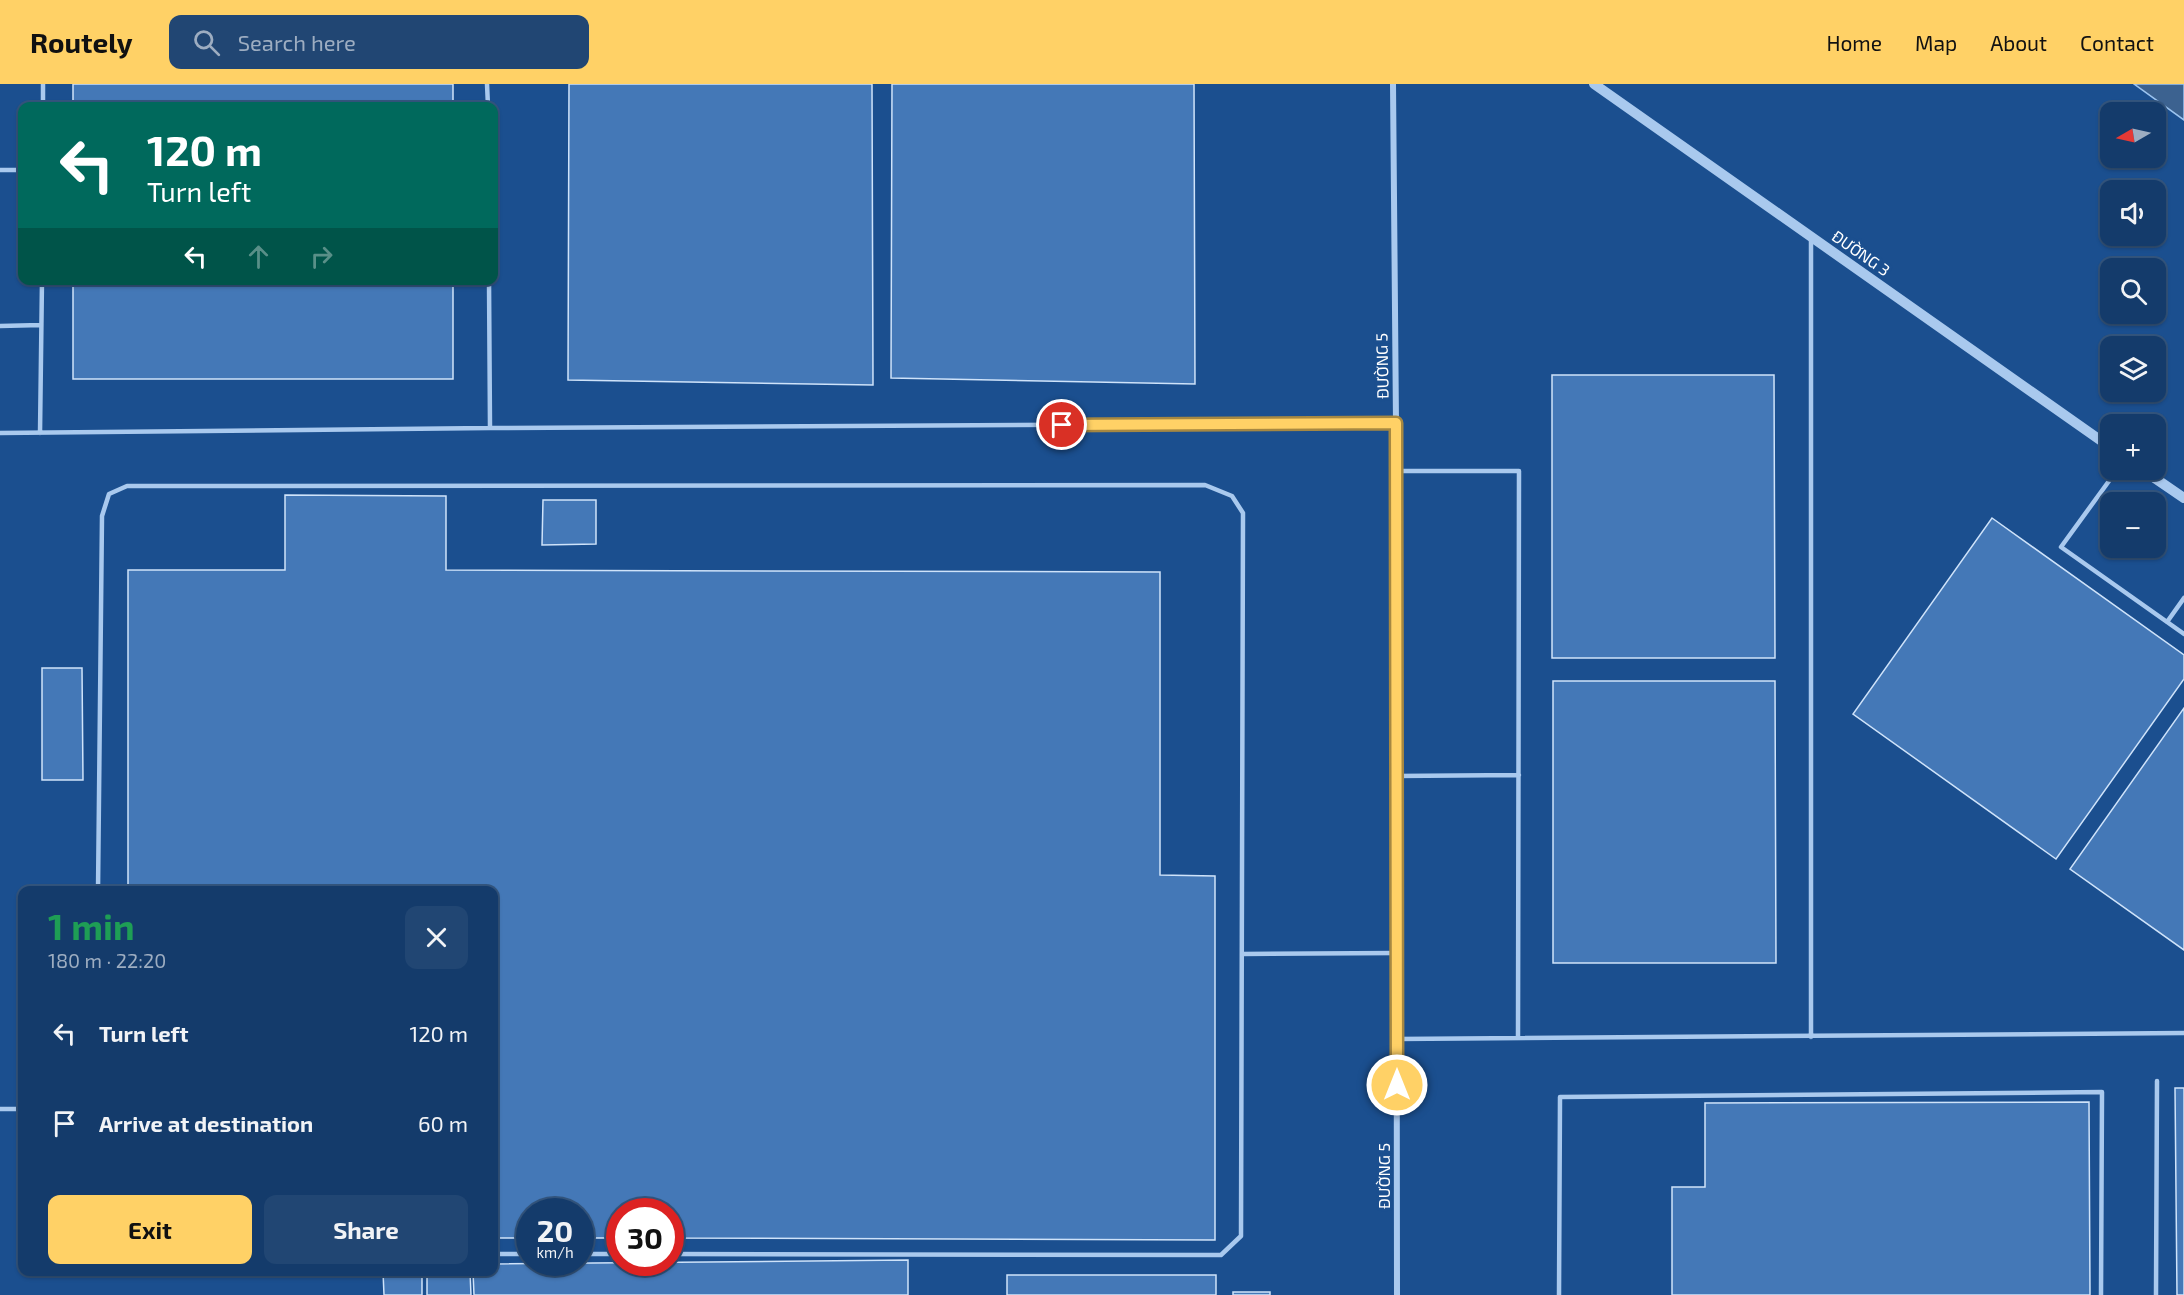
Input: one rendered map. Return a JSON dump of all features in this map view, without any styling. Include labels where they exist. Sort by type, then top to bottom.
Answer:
[{"type":"street","name":"ĐƯỜNG 5","points":[[1393,84],[1396,423],[1397,1295]]},
{"type":"street","name":"ĐƯỜNG 3","points":[[1594,84],[2100,440]]},
{"type":"street","points":[[2158,480],[2184,498]]},
{"type":"lane","points":[[43,84],[43,102]]},
{"type":"lane","points":[[487,84],[488,102]]},
{"type":"lane","points":[[0,170],[18,170]]},
{"type":"lane","points":[[1811,237],[1811,1037]]},
{"type":"lane","points":[[40,433],[42,285]]},
{"type":"lane","points":[[489,285],[490,428]]},
{"type":"lane","points":[[0,326],[41,326]]},
{"type":"lane","points":[[0,433],[1396,423]]},
{"type":"lane","points":[[1396,471],[1519,471],[1518,1038]]},
{"type":"lane","points":[[2109,480],[2061,547],[2184,634]]},
{"type":"lane","points":[[98,886],[102,516],[109,494],[127,486],[1206,485],[1232,496],[1243,513],[1241,1236],[1221,1255],[684,1254]]},
{"type":"lane","points":[[2167,622],[2184,598]]},
{"type":"lane","points":[[1396,776],[1519,775]]},
{"type":"lane","points":[[1242,954],[1397,953]]},
{"type":"lane","points":[[1397,1040],[2184,1033]]},
{"type":"lane","points":[[2156,1295],[2157,1081]]},
{"type":"lane","points":[[1558,1295],[1560,1097],[2102,1092],[2102,1295]]},
{"type":"lane","points":[[0,1109],[18,1109]]},
{"type":"lane","points":[[498,1254],[516,1254]]},
{"type":"water","points":[[2134,84],[2184,84],[2184,120],[2166,107],[2166,102],[2159,102]]},
{"type":"building","points":[[73,84],[453,84],[453,102],[73,102]]},
{"type":"building","points":[[569,84],[872,84],[873,385],[568,380]]},
{"type":"building","points":[[892,84],[1194,84],[1195,384],[891,378]]},
{"type":"building","points":[[73,285],[453,285],[453,379],[73,379]]},
{"type":"building","points":[[1552,375],[1774,375],[1775,658],[1552,658]]},
{"type":"building","points":[[285,495],[446,496],[446,570],[1160,572],[1160,875],[1215,876],[1215,1240],[684,1238],[684,1198],[606,1198],[606,1238],[594,1238],[594,1198],[516,1198],[516,1238],[498,1238],[498,886],[128,886],[128,570],[285,570]]},
{"type":"building","points":[[543,500],[596,500],[596,544],[542,545]]},
{"type":"building","points":[[1992,518],[2184,655],[2184,679],[2056,859],[1853,714]]},
{"type":"building","points":[[42,668],[82,668],[83,780],[42,780]]},
{"type":"building","points":[[1553,681],[1775,681],[1776,963],[1553,963]]},
{"type":"building","points":[[2184,708],[2184,950],[2070,869]]},
{"type":"building","points":[[2175,1088],[2184,1088],[2184,1295],[2177,1295]]},
{"type":"building","points":[[2089,1102],[2090,1295],[1672,1295],[1672,1187],[1705,1187],[1705,1103]]},
{"type":"building","points":[[908,1260],[908,1295],[474,1295],[473,1276],[498,1276],[498,1264],[516,1264],[516,1276],[594,1276],[594,1263],[606,1263],[606,1276],[684,1276],[684,1262]]},
{"type":"building","points":[[1007,1275],[1216,1275],[1216,1295],[1007,1295]]},
{"type":"building","points":[[383,1276],[422,1276],[422,1295],[384,1295]]},
{"type":"building","points":[[427,1276],[470,1276],[471,1295],[427,1295]]},
{"type":"building","points":[[1233,1292],[1270,1292],[1270,1295],[1233,1295]]},
{"type":"route","points":[[1062,425],[1396,423],[1397,1085]]}]
